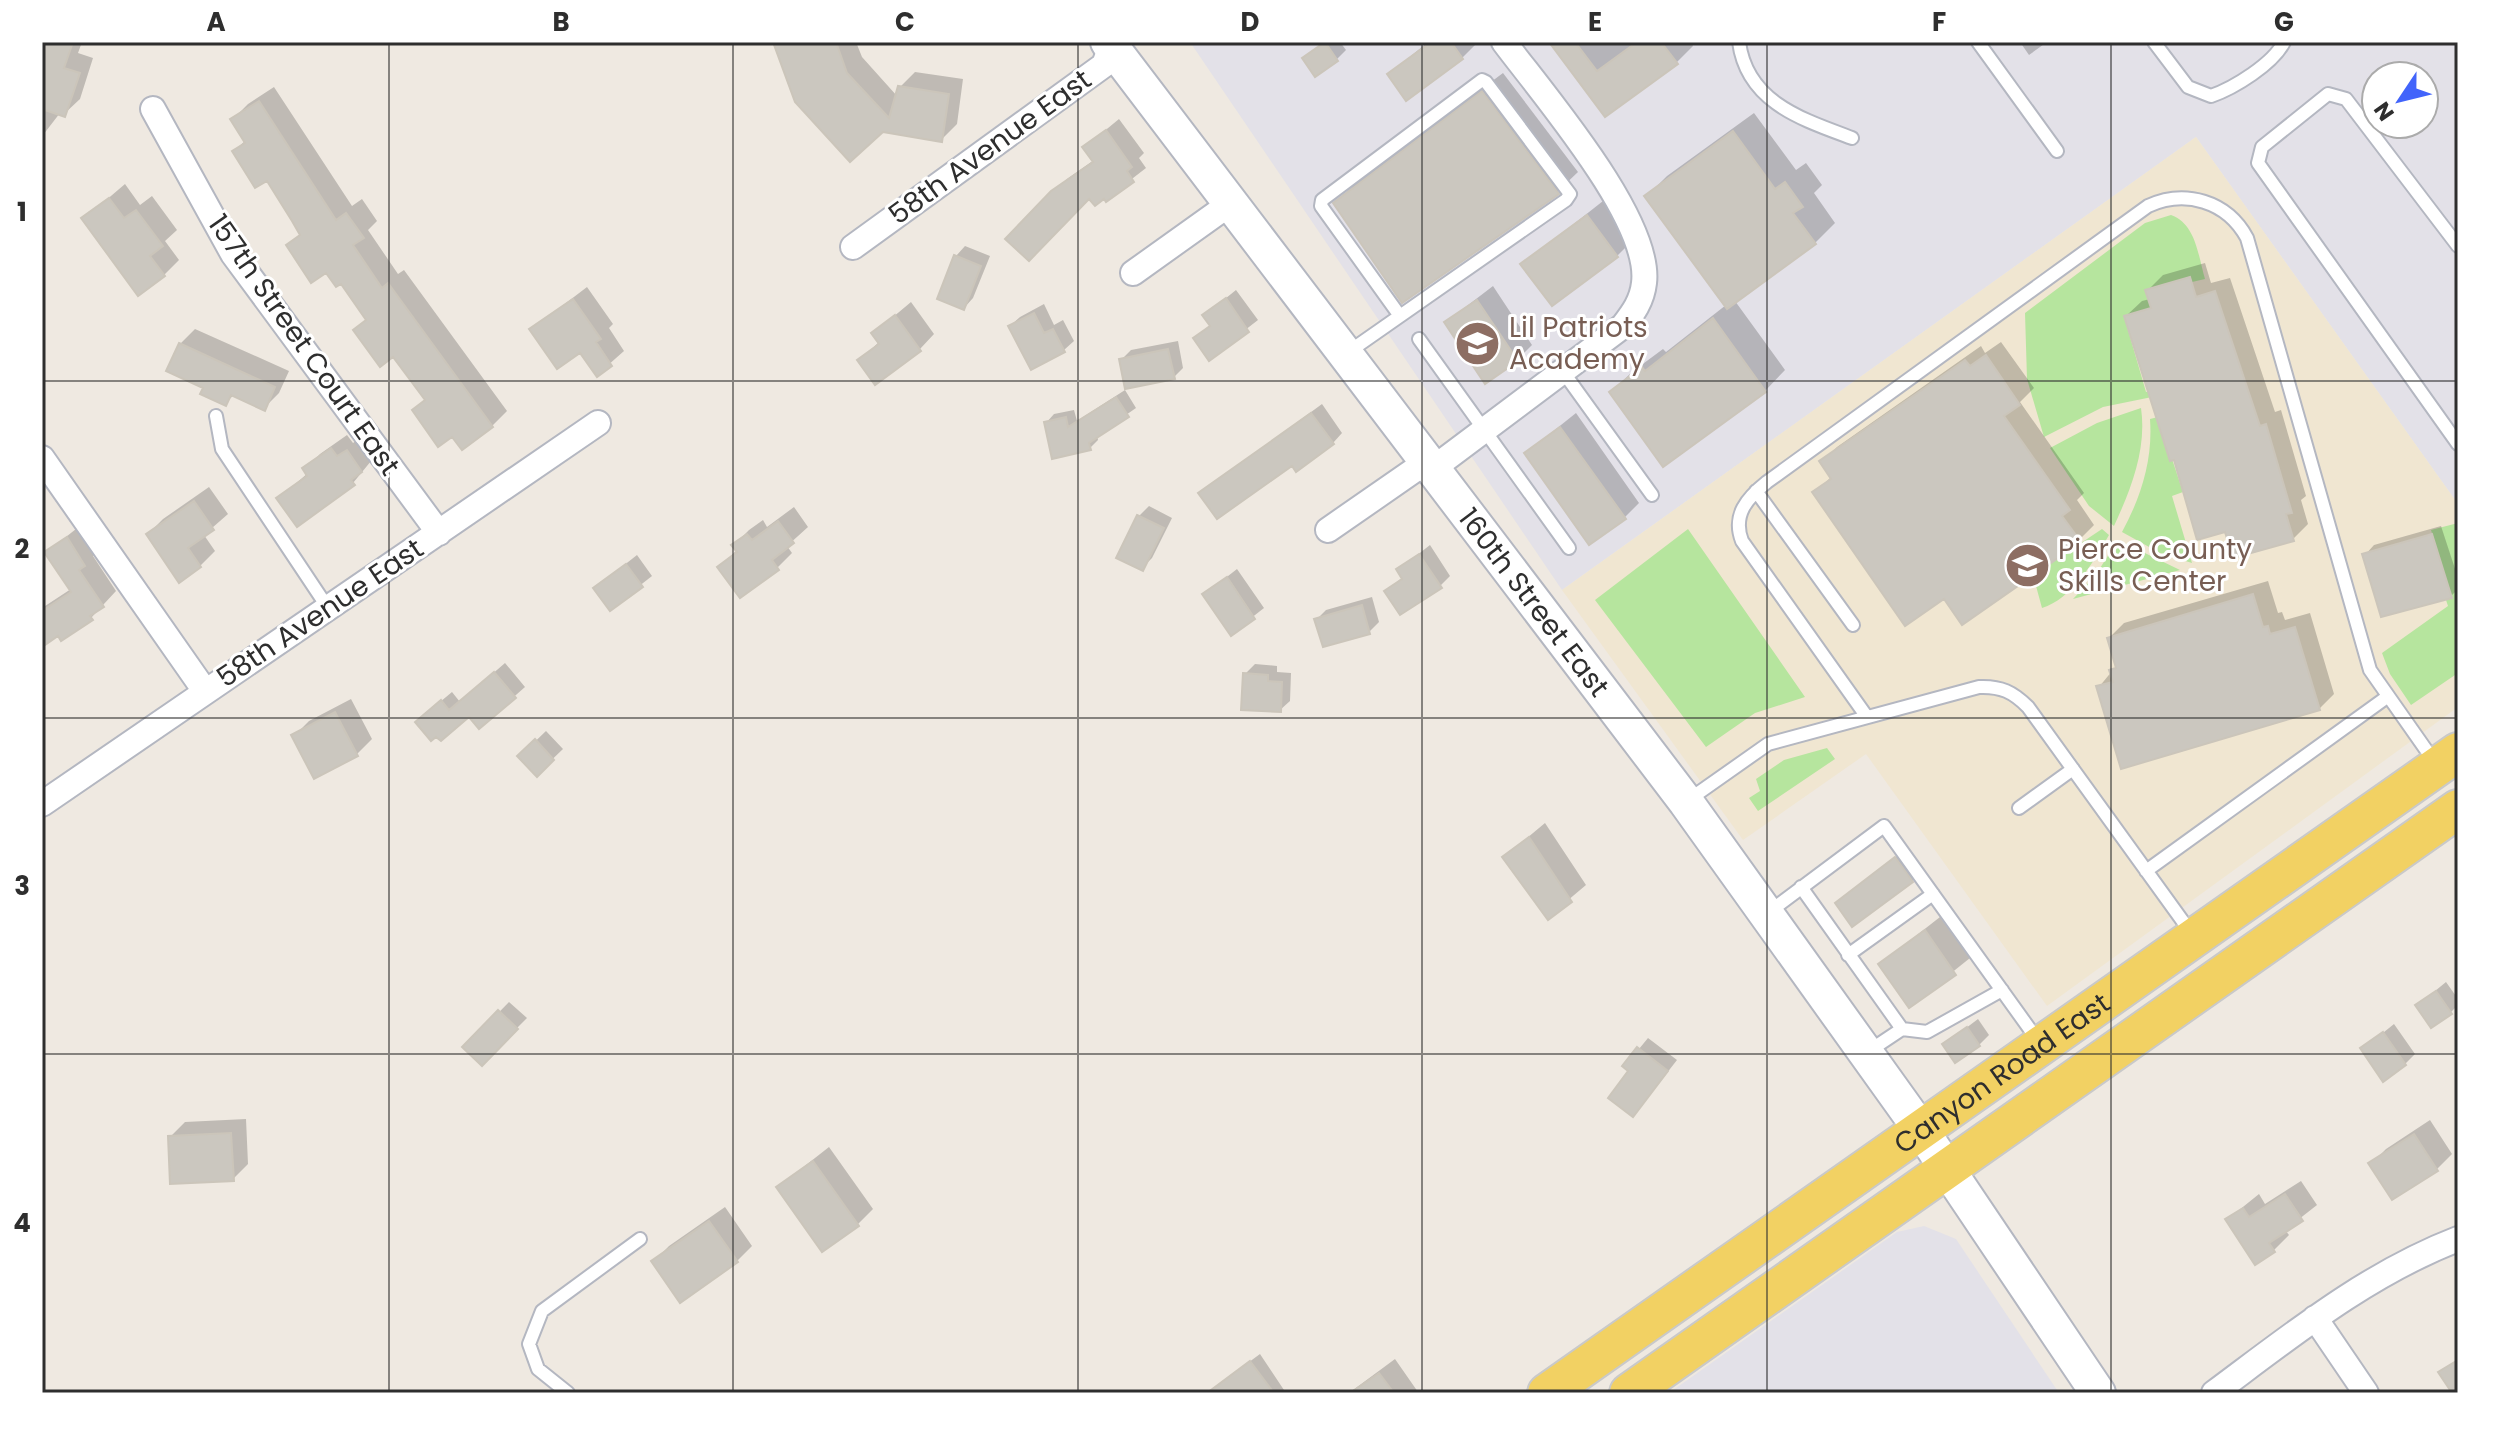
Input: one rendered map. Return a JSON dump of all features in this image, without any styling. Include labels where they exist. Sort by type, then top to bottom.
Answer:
[{"type":"main road","name":"160th Street East","points":[[1112,43],[1428,466],[1686,802],[1921,1130],[2098,1393]]},
{"type":"main road","name":"Canyon Road East","points":[[1547,1393],[2448,759]]},
{"type":"main road","name":"Canyon Road East","points":[[1629,1393],[2458,809]]},
{"type":"street","points":[[1328,530],[1485,430],[1564,373],[1623,326],[1637,309],[1645,280],[1629,222],[1602,175],[1504,42]]},
{"type":"street","name":"58th Avenue East","points":[[853,247],[1104,65],[1112,43]]},
{"type":"street","name":"157th Street Court East","points":[[153,109],[233,254],[439,533]]},
{"type":"street","points":[[1133,273],[1231,203]]},
{"type":"street","name":"58th Avenue East","points":[[42,804],[598,423]]},
{"type":"street","points":[[42,458],[205,691]]},
{"type":"street","points":[[2214,1393],[2315,1318],[2381,1274],[2458,1239]]},
{"type":"street","points":[[2315,1318],[2366,1393]]},
{"type":"lane","points":[[1739,42],[1746,75],[1766,96],[1806,121],[1852,138]]},
{"type":"lane","points":[[1978,42],[2057,151]]},
{"type":"lane","points":[[2154,42],[2188,87],[2211,96],[2275,55],[2284,42]]},
{"type":"lane","points":[[1345,355],[1400,316],[1570,194],[1482,80],[1322,200],[1321,206],[1400,316]]},
{"type":"lane","points":[[2458,246],[2346,99],[2328,94],[2262,147],[2258,163],[2458,444]]},
{"type":"lane","points":[[1867,717],[1742,541],[1737,521],[1756,491],[2148,206],[2178,198],[2206,202],[2233,218],[2247,238],[2370,670],[2387,697],[2448,759]]},
{"type":"lane","points":[[1419,339],[1569,548]]},
{"type":"lane","points":[[1564,373],[1652,495]]},
{"type":"lane","points":[[216,416],[222,449],[328,608]]},
{"type":"lane","points":[[1756,491],[1853,625]]},
{"type":"lane","points":[[1686,802],[1768,744],[1979,687],[1996,686],[2017,696],[2028,707],[2194,936]]},
{"type":"lane","points":[[2146,871],[2387,697]]},
{"type":"lane","points":[[2019,808],[2073,769]]},
{"type":"lane","points":[[1767,914],[1884,826],[2041,1045]]},
{"type":"lane","points":[[1801,887],[1902,1029]]},
{"type":"lane","points":[[1848,955],[1933,894]]},
{"type":"lane","points":[[1867,1053],[1902,1029],[1927,1032],[2002,990]]},
{"type":"lane","points":[[568,1393],[538,1369],[529,1344],[542,1311],[640,1239]]},
{"type":"shaded area","points":[[1190,42],[2458,42],[2458,504],[2196,137],[1562,590]]},
{"type":"shaded area","name":"Pierce County Skills Center","points":[[2196,137],[2458,504],[2458,707],[2047,1006],[1866,754],[1743,840],[1562,590]]},
{"type":"shaded area","points":[[1924,1226],[1956,1239],[2059,1393],[1669,1393],[1897,1232]]},
{"type":"green space","points":[[2171,215],[2186,225],[2191,233],[2205,279],[2192,282],[2190,277],[2146,290],[2151,308],[2124,316],[2146,392],[2150,391],[2152,397],[2103,407],[2044,437],[2027,379],[2025,313],[2145,223]]},
{"type":"green space","points":[[2141,408],[2140,454],[2114,526],[2089,506],[2050,448],[2097,423]]},
{"type":"green space","points":[[2158,417],[2183,492],[2172,496],[2192,563],[2160,553],[2122,532],[2144,478],[2150,449],[2150,419]]},
{"type":"green space","points":[[2458,523],[2458,673],[2411,705],[2390,674],[2382,653],[2448,606],[2446,600],[2452,598],[2431,530]]},
{"type":"green space","points":[[1688,529],[1805,697],[1755,713],[1706,747],[1595,600]]},
{"type":"green space","points":[[2102,529],[2109,535],[2081,578],[2063,596],[2042,608],[2033,575]]},
{"type":"green space","points":[[2118,540],[2180,570],[2073,599],[2095,576]]},
{"type":"green space","points":[[1827,748],[1835,759],[1758,811],[1749,798],[1760,791],[1756,779],[1784,760]]},
{"type":"building","points":[[42,42],[73,42],[64,68],[80,73],[65,117],[42,109]]},
{"type":"building","points":[[773,42],[836,42],[847,73],[889,118],[898,86],[949,94],[942,142],[883,132],[850,162],[795,102]]},
{"type":"building","points":[[1325,42],[1338,61],[1315,77],[1302,58]]},
{"type":"building","points":[[1431,42],[1451,42],[1463,59],[1406,101],[1387,74]]},
{"type":"building","points":[[1549,42],[1575,42],[1597,71],[1637,42],[1661,42],[1678,64],[1605,117]]},
{"type":"building","points":[[1482,91],[1559,194],[1402,303],[1333,203]]},
{"type":"building","points":[[259,101],[336,220],[346,213],[364,238],[353,245],[382,288],[388,283],[493,427],[462,450],[452,437],[438,447],[412,410],[425,400],[393,357],[380,367],[353,330],[366,320],[341,284],[336,287],[326,273],[311,283],[286,245],[300,235],[292,221],[267,181],[255,188],[232,151],[245,143],[230,119]]},
{"type":"building","points":[[1106,130],[1132,167],[1127,171],[1134,182],[1106,202],[1104,199],[1095,206],[1089,199],[1029,261],[1005,239],[1051,191],[1093,162],[1082,147]]},
{"type":"building","points":[[1733,131],[1775,189],[1785,182],[1803,207],[1793,213],[1816,244],[1727,309],[1644,196]]},
{"type":"building","points":[[109,198],[124,218],[136,210],[163,246],[150,256],[165,276],[138,296],[81,218]]},
{"type":"building","points":[[1587,215],[1618,257],[1552,306],[1520,264]]},
{"type":"building","points":[[954,255],[981,266],[964,310],[937,299]]},
{"type":"building","points":[[2190,277],[2196,297],[2215,291],[2260,426],[2266,424],[2292,513],[2286,514],[2294,541],[2233,558],[2225,532],[2197,540],[2174,460],[2170,461],[2124,316],[2151,308],[2145,290]]},
{"type":"building","points":[[1226,298],[1249,332],[1209,361],[1193,338],[1210,326],[1202,315]]},
{"type":"building","points":[[573,299],[601,339],[596,342],[612,366],[597,377],[580,353],[557,369],[529,329]]},
{"type":"building","points":[[1477,300],[1518,361],[1485,384],[1444,322]]},
{"type":"building","points":[[1034,313],[1044,333],[1053,329],[1065,352],[1031,370],[1008,326]]},
{"type":"building","points":[[895,315],[921,351],[875,385],[857,360],[879,344],[871,333]]},
{"type":"building","points":[[1713,318],[1766,392],[1663,467],[1609,392],[1642,367],[1645,371]]},
{"type":"building","points":[[179,343],[275,387],[265,411],[231,395],[226,406],[200,394],[203,388],[166,371]]},
{"type":"building","points":[[1168,349],[1175,379],[1125,389],[1119,359]]},
{"type":"building","points":[[1986,355],[2020,405],[2004,416],[2070,510],[2062,516],[2081,542],[1962,625],[1944,599],[1905,626],[1812,492],[1831,479],[1819,461],[1965,360],[1970,366]]},
{"type":"building","points":[[1116,397],[1129,417],[1089,443],[1091,450],[1052,459],[1044,422],[1066,417],[1068,427]]},
{"type":"building","points":[[1311,413],[1334,444],[1296,472],[1292,466],[1217,519],[1198,493]]},
{"type":"building","points":[[1560,427],[1626,519],[1589,545],[1524,453]]},
{"type":"building","points":[[331,448],[337,456],[347,450],[362,472],[351,480],[355,485],[297,527],[276,498],[307,476],[302,468]]},
{"type":"building","points":[[194,501],[214,530],[188,548],[201,567],[179,583],[146,534]]},
{"type":"building","points":[[1137,515],[1164,528],[1143,571],[1116,558]]},
{"type":"building","points":[[778,521],[794,543],[772,560],[779,570],[740,598],[717,567],[737,552],[731,545],[747,534],[752,540]]},
{"type":"building","points":[[2432,534],[2452,598],[2381,617],[2362,554]]},
{"type":"building","points":[[67,537],[85,566],[79,570],[104,607],[90,616],[93,620],[61,641],[58,636],[42,647],[42,611],[71,592],[44,552]]},
{"type":"building","points":[[1419,554],[1442,588],[1400,615],[1384,591],[1402,579],[1396,569]]},
{"type":"building","points":[[626,564],[643,587],[610,611],[593,588]]},
{"type":"building","points":[[1227,577],[1255,619],[1231,636],[1202,594]]},
{"type":"building","points":[[2253,594],[2263,627],[2268,626],[2270,634],[2295,627],[2320,710],[2121,769],[2096,686],[2113,682],[2109,670],[2116,668],[2107,638]]},
{"type":"building","points":[[1362,605],[1370,634],[1323,647],[1314,619]]},
{"type":"building","points":[[494,672],[516,698],[479,729],[469,717],[441,741],[436,737],[431,741],[415,722],[441,700],[449,710]]},
{"type":"building","points":[[1243,673],[1268,675],[1268,681],[1282,682],[1281,712],[1241,710]]},
{"type":"building","points":[[335,712],[358,756],[314,779],[291,735]]},
{"type":"building","points":[[535,739],[554,760],[537,777],[517,756]]},
{"type":"building","points":[[1529,837],[1572,902],[1548,920],[1502,857]]},
{"type":"building","points":[[1895,857],[1913,882],[1852,927],[1835,903]]},
{"type":"building","points":[[1925,930],[1956,975],[1909,1008],[1878,964]]},
{"type":"building","points":[[2436,991],[2452,1014],[2431,1028],[2415,1005]]},
{"type":"building","points":[[498,1010],[518,1029],[482,1066],[462,1047]]},
{"type":"building","points":[[1967,1027],[1980,1046],[1955,1063],[1942,1044]]},
{"type":"building","points":[[2383,1032],[2406,1065],[2383,1082],[2360,1048]]},
{"type":"building","points":[[1637,1047],[1668,1071],[1633,1117],[1608,1098],[1628,1071],[1622,1066]]},
{"type":"building","points":[[231,1133],[234,1181],[170,1184],[168,1136]]},
{"type":"building","points":[[2414,1134],[2438,1171],[2392,1200],[2368,1163]]},
{"type":"building","points":[[813,1161],[859,1226],[822,1252],[776,1187]]},
{"type":"building","points":[[2285,1194],[2303,1221],[2269,1243],[2275,1252],[2255,1265],[2225,1219],[2243,1208],[2249,1217]]},
{"type":"building","points":[[709,1221],[738,1262],[680,1303],[651,1261]]},
{"type":"building","points":[[2458,1360],[2458,1393],[2452,1393],[2438,1372]]},
{"type":"building","points":[[1250,1361],[1274,1393],[1207,1393]]},
{"type":"building","points":[[1379,1373],[1394,1393],[1350,1393]]},
{"type":"place","name":"Lil Patriots Academy","points":[[1478,343]]},
{"type":"place","name":"Pierce County Skills Center","points":[[2027,565]]}]
